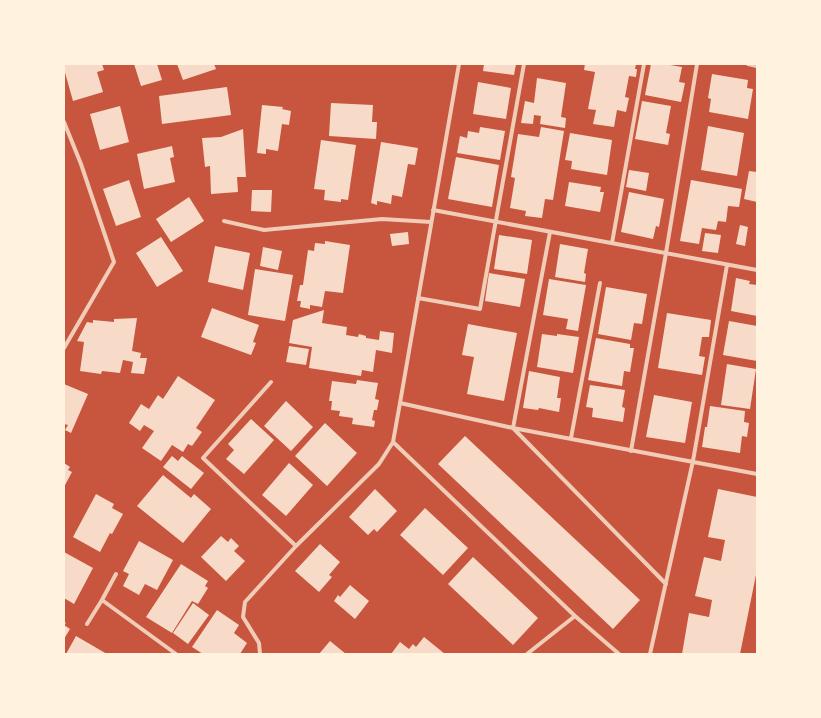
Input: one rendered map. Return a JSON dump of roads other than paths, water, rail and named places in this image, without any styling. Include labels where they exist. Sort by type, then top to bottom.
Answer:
[{"type":"street","points":[[260,654],[260,643],[243,617],[245,602],[296,546],[379,464],[393,442],[459,64]]},
{"type":"street","points":[[418,298],[480,309],[524,64]]},
{"type":"street","points":[[612,243],[644,64]]},
{"type":"street","points":[[631,450],[666,253],[697,64]]},
{"type":"street","points":[[748,64],[757,66]]},
{"type":"street","points":[[64,122],[81,164],[114,262],[64,348]]},
{"type":"street","points":[[433,210],[757,270]]},
{"type":"street","points":[[224,222],[264,230],[382,219],[431,222]]},
{"type":"street","points":[[513,428],[550,232]]},
{"type":"street","points":[[650,654],[692,461],[727,265]]},
{"type":"street","points":[[571,438],[600,283]]},
{"type":"street","points":[[271,382],[203,458],[296,546]]},
{"type":"street","points":[[400,403],[513,428],[757,474]]},
{"type":"street","points":[[513,428],[666,584]]},
{"type":"street","points":[[393,442],[575,616],[619,654]]},
{"type":"street","points":[[87,624],[116,574]]},
{"type":"street","points":[[102,600],[176,654]]},
{"type":"street","points":[[527,654],[575,616]]}]
